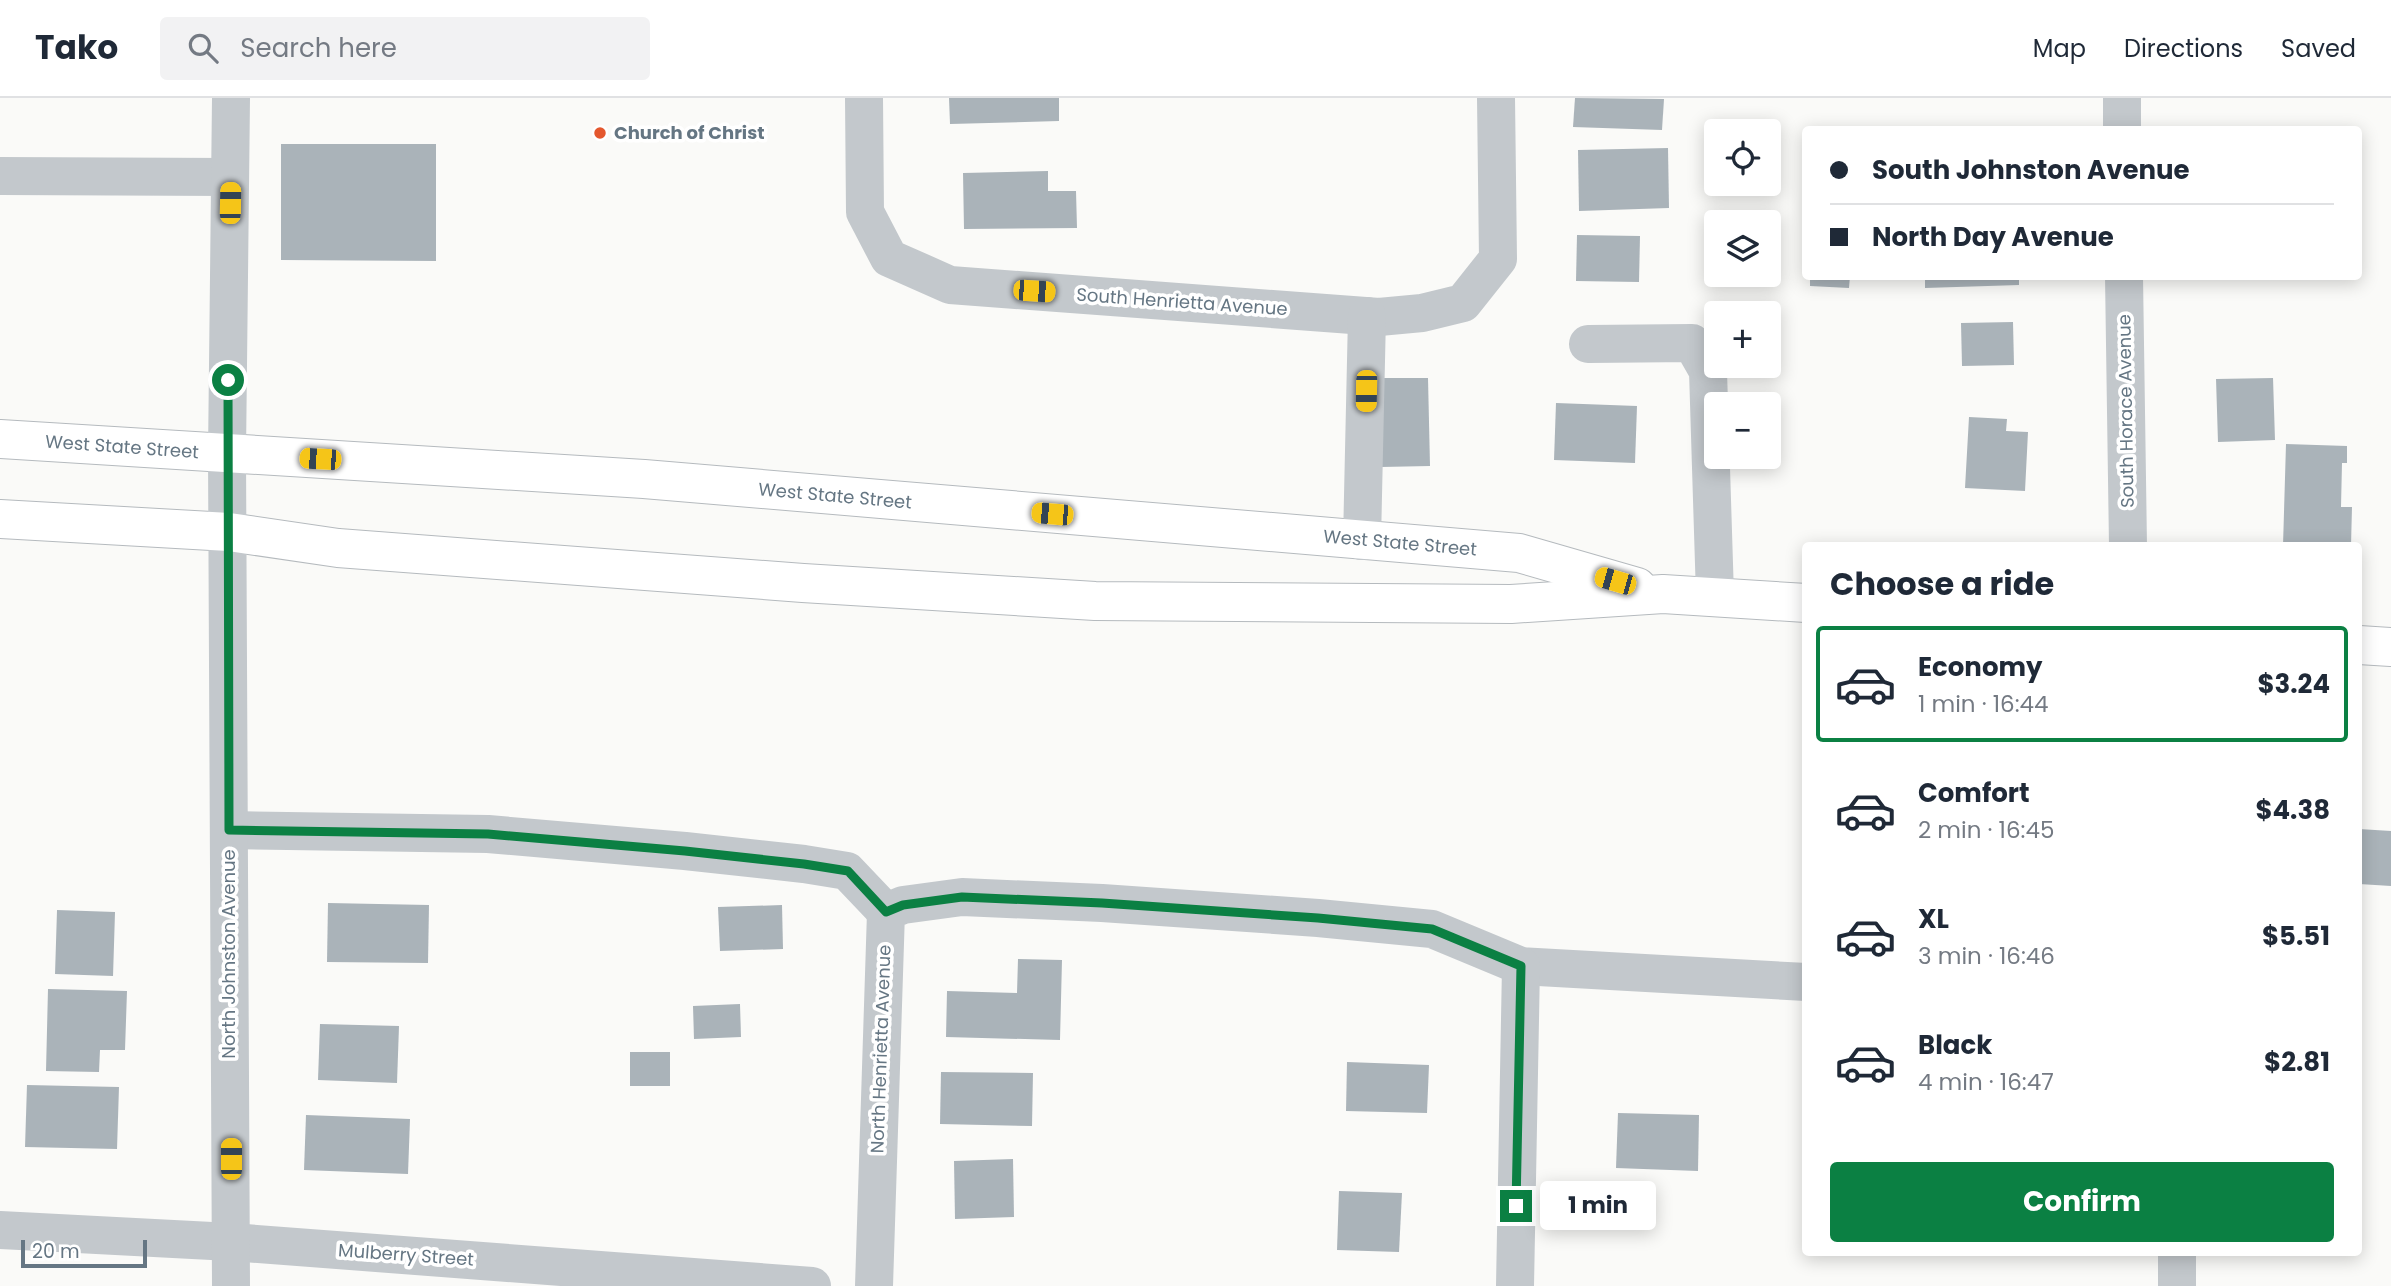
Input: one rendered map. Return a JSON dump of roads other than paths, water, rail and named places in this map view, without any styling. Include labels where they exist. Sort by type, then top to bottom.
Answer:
[{"type":"main road","name":"West State Street","points":[[0,439],[644,479],[1519,553],[1663,594]]},
{"type":"main road","name":"West State Street","points":[[0,519],[229,532],[338,548],[803,583],[1096,601],[1511,604],[1663,594],[1802,603]]},
{"type":"main road","points":[[2362,645],[2391,647]]},
{"type":"street","name":"North Johnston Avenue","points":[[231,98],[227,454],[231,1286]]},
{"type":"street","name":"South Henrietta Avenue","points":[[864,98],[865,212],[889,258],[950,285],[1367,316],[1422,313],[1463,303],[1498,259],[1496,98]]},
{"type":"street","points":[[2122,98],[2122,126]]},
{"type":"street","points":[[0,176],[230,177]]},
{"type":"street","name":"South Horace Avenue","points":[[2124,280],[2128,542]]},
{"type":"street","points":[[1362,541],[1367,316]]},
{"type":"street","points":[[1588,344],[1692,343],[1708,371],[1715,597]]},
{"type":"street","points":[[229,830],[488,834],[685,851],[848,871],[886,912],[903,905],[962,897],[1102,903],[1318,918],[1432,929],[1521,966],[1802,982]]},
{"type":"street","name":"North Henrietta Avenue","points":[[874,1286],[886,912]]},
{"type":"street","points":[[1515,1286],[1521,966]]},
{"type":"street","name":"Mulberry Street","points":[[0,1230],[231,1241],[812,1286]]},
{"type":"street","points":[[2177,1256],[2177,1286]]},
{"type":"place","name":"Church of Christ","points":[[600,133]]}]
